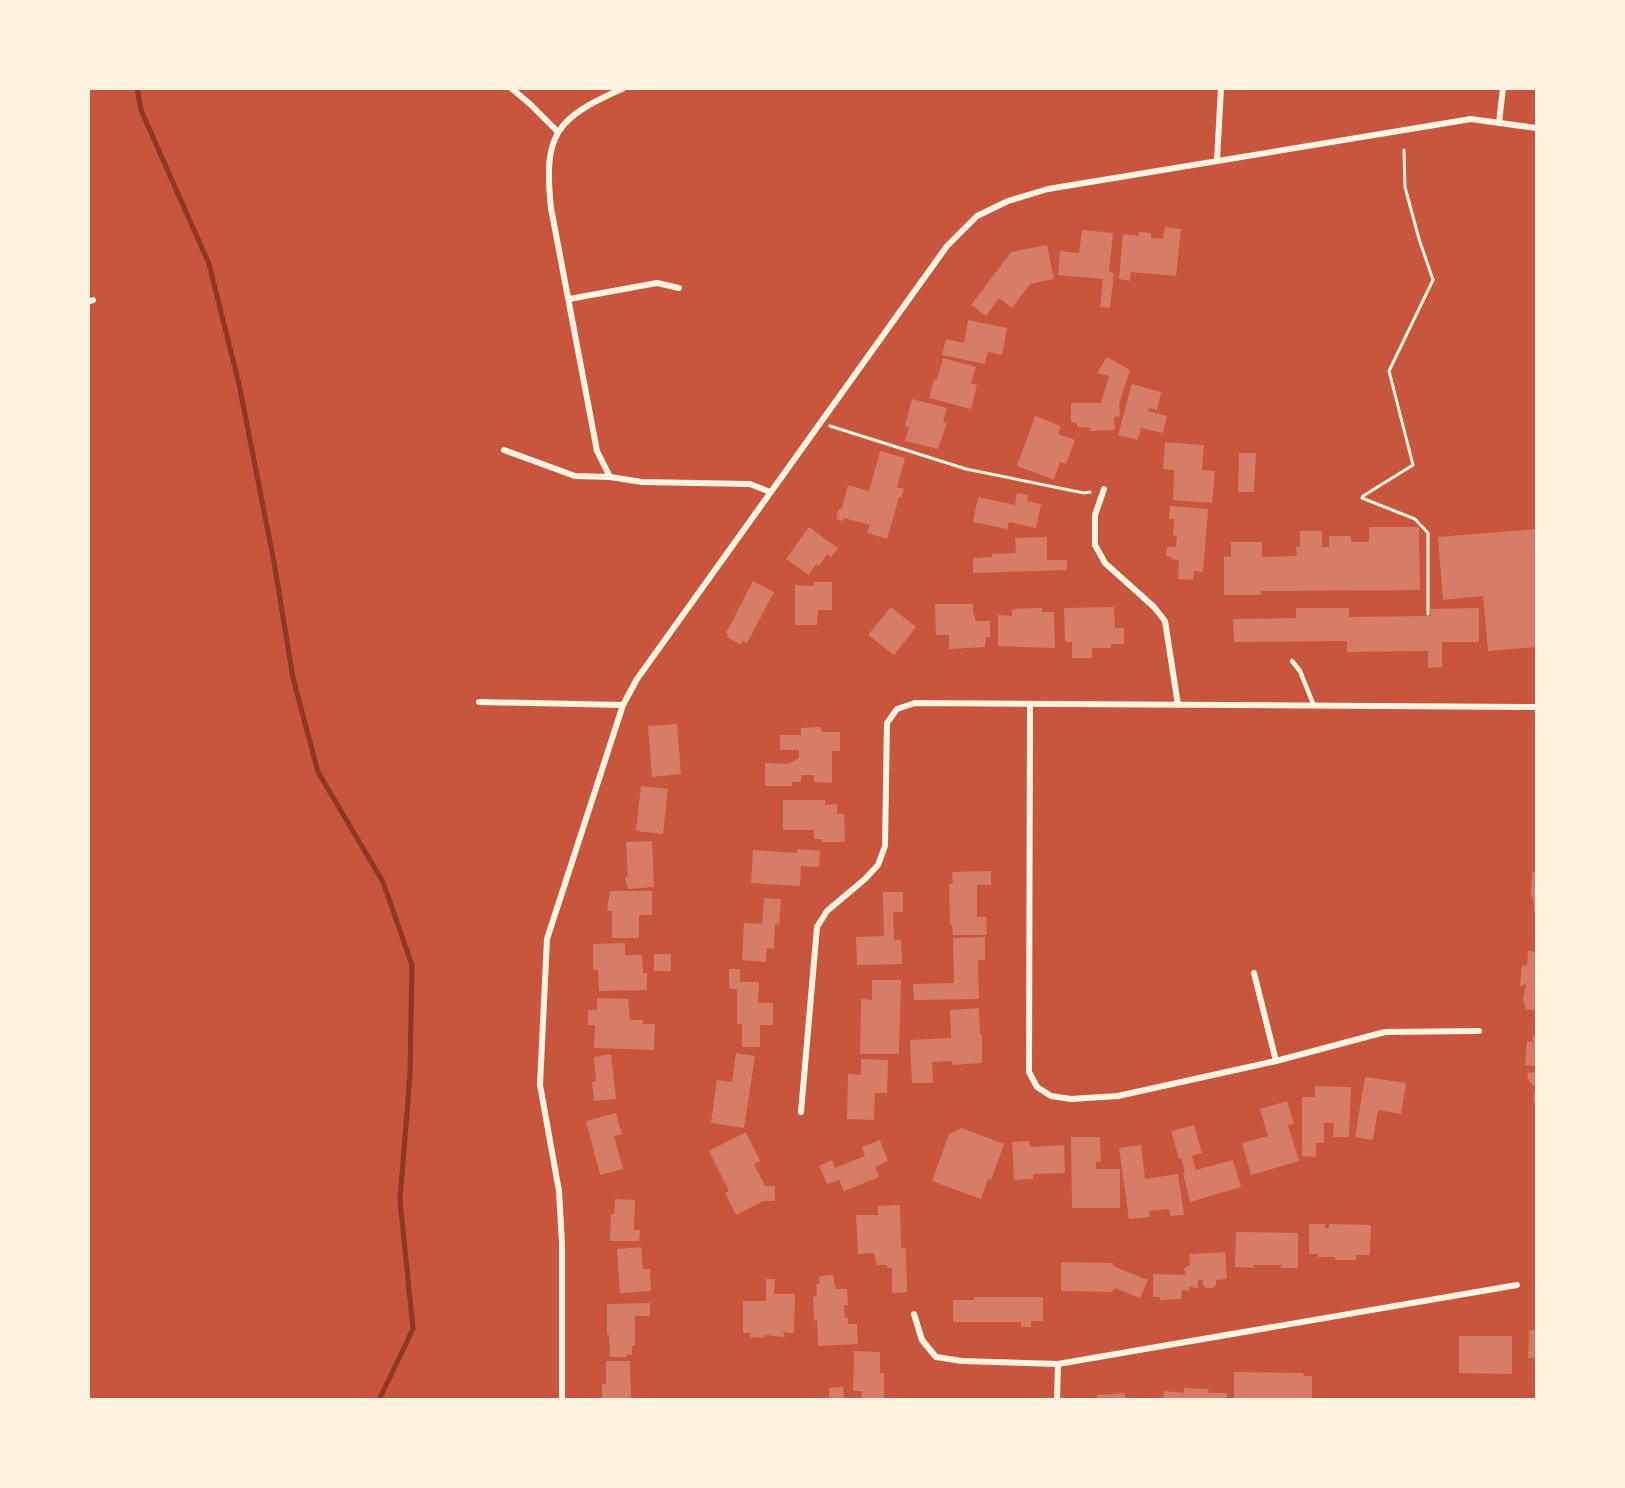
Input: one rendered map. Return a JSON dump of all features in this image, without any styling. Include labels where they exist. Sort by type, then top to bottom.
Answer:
[{"type":"street","points":[[511,88],[558,132]]},
{"type":"street","points":[[610,477],[597,451],[551,208],[547,175],[552,142],[562,124],[582,110],[624,88]]},
{"type":"street","points":[[1217,160],[1221,88]]},
{"type":"street","points":[[1499,123],[1503,88]]},
{"type":"street","points":[[562,1400],[562,1243],[559,1191],[540,1085],[547,939],[623,705],[637,679],[947,246],[977,216],[1008,201],[1048,189],[1471,119],[1536,128]]},
{"type":"street","points":[[569,299],[657,283],[679,288]]},
{"type":"street","points":[[504,450],[575,476],[610,477],[642,482],[750,484],[770,492]]},
{"type":"street","points":[[1104,489],[1095,515],[1095,545],[1105,563],[1154,607],[1165,621],[1178,705]]},
{"type":"street","points":[[479,702],[623,705]]},
{"type":"street","points":[[801,1112],[817,927],[827,911],[878,865],[885,846],[887,723],[897,709],[915,704],[1536,707]]},
{"type":"street","points":[[1030,704],[1029,1072],[1037,1087],[1051,1096],[1071,1099],[1118,1096],[1385,1032],[1479,1031]]},
{"type":"street","points":[[1254,974],[1275,1060]]},
{"type":"street","points":[[914,1314],[922,1340],[936,1356],[962,1361],[1058,1364],[1517,1285]]},
{"type":"street","points":[[1057,1400],[1058,1364]]},
{"type":"lane","points":[[1292,661],[1300,671],[1314,706]]},
{"type":"path","points":[[1404,150],[1405,188],[1433,280],[1389,371],[1413,465],[1362,498],[1415,519],[1428,533],[1428,614]]},
{"type":"path","points":[[820,422],[966,469],[1084,493],[1104,489]]},
{"type":"building","points":[[1165,227],[1181,229],[1176,276],[1131,272],[1130,281],[1119,279],[1123,234],[1139,236],[1139,232],[1151,233],[1151,238],[1163,239]]},
{"type":"building","points":[[1082,230],[1113,233],[1109,272],[1114,273],[1110,308],[1100,307],[1103,279],[1058,275],[1060,251],[1079,253]]},
{"type":"building","points":[[1047,245],[1054,279],[1030,284],[1012,308],[999,298],[986,316],[971,305],[1011,252]]},
{"type":"building","points":[[968,320],[1007,328],[1002,355],[988,352],[985,364],[942,355],[946,339],[964,343]]},
{"type":"building","points":[[1107,357],[1130,370],[1119,404],[1120,416],[1114,417],[1115,430],[1089,431],[1091,428],[1077,427],[1077,423],[1071,422],[1071,403],[1101,403],[1109,376],[1097,373]]},
{"type":"building","points":[[943,358],[976,367],[971,383],[977,385],[971,409],[929,398]]},
{"type":"building","points":[[1132,384],[1161,392],[1157,410],[1149,408],[1148,411],[1167,416],[1163,433],[1141,428],[1138,440],[1118,435]]},
{"type":"building","points":[[912,399],[947,408],[943,422],[947,423],[938,449],[905,441],[909,427],[905,426]]},
{"type":"building","points":[[1035,416],[1061,426],[1058,434],[1075,440],[1066,464],[1060,462],[1054,480],[1017,466]]},
{"type":"building","points":[[1165,442],[1204,445],[1202,470],[1215,471],[1212,503],[1173,500],[1174,470],[1163,469]]},
{"type":"building","points":[[880,451],[905,458],[897,487],[904,489],[901,498],[899,497],[887,539],[867,533],[870,525],[844,518],[843,521],[836,519],[838,510],[842,508],[848,485],[869,491]]},
{"type":"building","points":[[1239,453],[1256,453],[1254,492],[1238,492]]},
{"type":"building","points":[[1017,493],[1028,495],[1027,501],[1041,504],[1036,528],[1009,522],[1007,529],[973,522],[978,497],[1015,505]]},
{"type":"building","points":[[1170,506],[1208,509],[1203,572],[1194,571],[1193,580],[1178,579],[1179,560],[1166,556],[1167,547],[1176,547],[1177,536],[1173,535],[1174,519],[1169,519]]},
{"type":"building","points":[[809,527],[838,548],[831,557],[827,554],[819,566],[816,564],[809,575],[786,559]]},
{"type":"building","points":[[1369,527],[1419,527],[1420,590],[1261,591],[1261,595],[1224,595],[1224,556],[1231,557],[1231,542],[1262,542],[1262,557],[1297,556],[1296,547],[1300,547],[1300,531],[1322,531],[1322,547],[1329,547],[1329,536],[1351,536],[1351,542],[1369,542]]},
{"type":"building","points":[[1536,529],[1536,647],[1488,651],[1483,596],[1443,600],[1438,537]]},
{"type":"building","points":[[1047,537],[1047,560],[1067,560],[1067,570],[973,573],[973,558],[1016,553],[1015,538]]},
{"type":"building","points":[[753,581],[774,592],[747,643],[743,641],[741,645],[727,637],[726,633]]},
{"type":"building","points":[[814,582],[832,582],[832,610],[818,610],[817,625],[795,625],[795,585],[814,586]]},
{"type":"building","points":[[935,604],[973,604],[975,621],[990,621],[990,637],[986,637],[985,647],[949,649],[949,635],[936,635]]},
{"type":"building","points":[[891,607],[916,627],[894,655],[868,635]]},
{"type":"building","points":[[1114,607],[1115,628],[1124,628],[1124,644],[1111,644],[1111,648],[1092,648],[1092,658],[1072,658],[1072,642],[1065,642],[1064,608]]},
{"type":"building","points":[[1042,608],[1042,612],[1054,612],[1055,648],[998,646],[998,615],[1012,616],[1012,609]]},
{"type":"building","points":[[1296,608],[1349,608],[1349,617],[1431,616],[1430,609],[1479,608],[1479,642],[1442,642],[1442,667],[1428,668],[1428,651],[1347,652],[1347,641],[1234,642],[1233,619],[1296,618]]},
{"type":"building","points":[[677,724],[681,774],[652,777],[648,726]]},
{"type":"building","points":[[820,727],[823,732],[840,732],[840,751],[832,751],[832,783],[814,782],[814,775],[801,775],[801,782],[792,782],[792,786],[765,786],[765,763],[788,764],[799,758],[799,750],[780,750],[780,735],[801,735],[801,728]]},
{"type":"building","points":[[641,786],[668,789],[663,834],[636,831]]},
{"type":"building","points":[[783,800],[825,800],[825,805],[837,804],[837,814],[844,814],[845,842],[822,842],[822,839],[814,839],[814,830],[783,830]]},
{"type":"building","points":[[652,841],[654,887],[628,889],[625,877],[628,877],[626,842]]},
{"type":"building","points":[[798,849],[820,851],[819,867],[801,866],[800,886],[751,883],[753,850],[797,853]]},
{"type":"building","points":[[991,871],[991,885],[977,885],[977,917],[986,917],[987,935],[953,935],[952,925],[950,925],[949,884],[953,884],[952,872]]},
{"type":"building","points":[[1532,872],[1536,872],[1536,913],[1531,896]]},
{"type":"building","points":[[610,891],[652,891],[652,915],[639,915],[639,938],[612,938],[612,911],[607,911]]},
{"type":"building","points":[[883,892],[903,892],[903,912],[893,912],[894,940],[901,940],[902,964],[857,965],[856,937],[884,936]]},
{"type":"building","points":[[764,898],[781,899],[779,925],[775,924],[774,949],[767,948],[766,962],[742,960],[744,923],[762,924]]},
{"type":"building","points":[[985,937],[985,960],[978,960],[979,999],[914,1000],[913,984],[954,983],[953,938]]},
{"type":"building","points":[[625,943],[625,955],[642,955],[643,973],[647,973],[647,990],[599,991],[598,970],[593,970],[593,944]]},
{"type":"building","points":[[1528,951],[1536,952],[1536,1017],[1534,1016],[1535,1010],[1526,1009],[1523,1000],[1526,984],[1520,986],[1522,965],[1527,966]]},
{"type":"building","points":[[654,954],[671,954],[671,971],[654,971]]},
{"type":"building","points":[[729,969],[740,969],[740,982],[759,982],[758,1003],[773,1003],[773,1025],[760,1025],[760,1047],[742,1047],[742,1024],[737,1024],[737,990],[729,988]]},
{"type":"building","points":[[872,980],[901,980],[899,1054],[860,1054],[861,999],[872,1000]]},
{"type":"building","points":[[597,998],[628,999],[630,1020],[643,1020],[643,1024],[655,1024],[654,1050],[594,1048],[595,1025],[588,1025],[588,1010],[597,1010]]},
{"type":"building","points":[[979,1008],[982,1063],[951,1065],[952,1061],[932,1062],[933,1083],[912,1083],[910,1040],[951,1038],[950,1010]]},
{"type":"building","points":[[1533,1035],[1536,1035],[1536,1066],[1525,1065],[1527,1041],[1533,1042]]},
{"type":"building","points":[[736,1053],[755,1056],[744,1128],[711,1123],[717,1080],[732,1082]]},
{"type":"building","points":[[611,1054],[616,1099],[594,1101],[592,1082],[596,1081],[594,1057]]},
{"type":"building","points":[[861,1059],[888,1060],[887,1093],[875,1093],[874,1120],[847,1119],[848,1074],[861,1075]]},
{"type":"building","points":[[1536,1072],[1536,1103],[1533,1102],[1535,1086],[1529,1081],[1527,1073]]},
{"type":"building","points":[[1365,1077],[1406,1083],[1401,1114],[1378,1110],[1373,1140],[1355,1137]]},
{"type":"building","points":[[1315,1086],[1351,1087],[1349,1137],[1333,1137],[1334,1123],[1324,1123],[1324,1143],[1316,1143],[1316,1157],[1302,1156],[1302,1097],[1315,1097]]},
{"type":"building","points":[[1287,1101],[1294,1124],[1288,1125],[1299,1161],[1251,1175],[1242,1143],[1268,1136],[1260,1109]]},
{"type":"building","points":[[616,1113],[622,1134],[614,1136],[623,1169],[600,1175],[586,1121]]},
{"type":"building","points":[[1194,1125],[1202,1153],[1192,1156],[1196,1170],[1233,1160],[1241,1187],[1190,1202],[1183,1173],[1185,1172],[1171,1131]]},
{"type":"building","points":[[962,1128],[1004,1144],[991,1180],[988,1179],[981,1199],[932,1181],[949,1134]]},
{"type":"building","points":[[746,1132],[760,1161],[754,1164],[765,1186],[775,1186],[775,1201],[763,1201],[736,1215],[725,1193],[729,1191],[709,1151]]},
{"type":"building","points":[[1071,1137],[1100,1137],[1101,1162],[1096,1162],[1096,1169],[1120,1169],[1120,1208],[1072,1208]]},
{"type":"building","points":[[880,1140],[888,1161],[875,1167],[879,1177],[844,1191],[839,1180],[827,1184],[819,1166],[832,1160],[835,1168],[865,1156],[862,1147]]},
{"type":"building","points":[[1029,1141],[1030,1147],[1064,1145],[1065,1173],[1033,1174],[1033,1179],[1014,1180],[1012,1142]]},
{"type":"building","points":[[1141,1145],[1145,1179],[1178,1174],[1184,1215],[1170,1216],[1169,1209],[1149,1211],[1150,1217],[1129,1219],[1119,1148]]},
{"type":"building","points":[[615,1199],[635,1200],[634,1230],[640,1230],[639,1241],[610,1241],[611,1214],[614,1214]]},
{"type":"building","points":[[900,1205],[901,1248],[906,1248],[907,1292],[892,1293],[892,1268],[887,1268],[887,1265],[877,1265],[874,1253],[858,1254],[856,1215],[878,1215],[878,1206]]},
{"type":"building","points":[[1309,1224],[1325,1224],[1325,1228],[1329,1228],[1329,1224],[1371,1225],[1370,1255],[1356,1255],[1356,1260],[1335,1260],[1335,1257],[1318,1257],[1318,1254],[1309,1254]]},
{"type":"building","points":[[1236,1232],[1298,1233],[1298,1268],[1280,1268],[1282,1265],[1253,1265],[1255,1268],[1235,1267]]},
{"type":"building","points":[[641,1247],[643,1269],[650,1269],[651,1291],[620,1293],[617,1249]]},
{"type":"building","points":[[1225,1252],[1227,1279],[1216,1280],[1213,1288],[1206,1288],[1203,1280],[1198,1280],[1198,1288],[1189,1287],[1189,1291],[1182,1290],[1181,1299],[1160,1300],[1160,1297],[1153,1297],[1153,1274],[1186,1275],[1184,1268],[1190,1265],[1189,1254]]},
{"type":"building","points":[[1061,1262],[1113,1263],[1113,1266],[1148,1280],[1140,1298],[1115,1288],[1112,1292],[1061,1291]]},
{"type":"building","points":[[833,1275],[836,1289],[847,1289],[848,1305],[844,1305],[845,1318],[848,1318],[848,1324],[857,1324],[858,1344],[818,1346],[813,1297],[817,1296],[816,1284],[820,1283],[819,1276]]},
{"type":"building","points":[[766,1279],[775,1279],[774,1294],[795,1294],[794,1333],[783,1332],[785,1337],[764,1335],[765,1338],[750,1337],[750,1333],[743,1333],[743,1301],[766,1301]]},
{"type":"building","points":[[974,1297],[1043,1297],[1043,1321],[1031,1321],[1031,1327],[1021,1327],[1021,1322],[953,1322],[953,1300],[974,1300]]},
{"type":"building","points":[[650,1303],[650,1316],[635,1316],[635,1346],[632,1346],[632,1355],[610,1357],[607,1304]]},
{"type":"building","points":[[1529,1330],[1536,1330],[1536,1358],[1528,1358]]},
{"type":"building","points":[[1459,1336],[1512,1336],[1512,1374],[1459,1373]]},
{"type":"building","points":[[854,1351],[880,1352],[880,1373],[884,1373],[884,1400],[861,1400],[862,1391],[853,1391]]},
{"type":"building","points":[[606,1361],[630,1361],[631,1400],[602,1400],[602,1384],[606,1384]]},
{"type":"building","points":[[1234,1372],[1303,1373],[1304,1376],[1312,1376],[1312,1399],[1234,1400]]},
{"type":"building","points":[[843,1387],[844,1400],[829,1400],[829,1388]]},
{"type":"building","points":[[1184,1388],[1208,1389],[1209,1393],[1227,1393],[1227,1400],[1163,1400],[1164,1391],[1184,1393]]},
{"type":"building","points":[[1125,1393],[1125,1400],[1097,1400],[1097,1395]]},
{"type":"waterway","points":[[137,88],[141,110],[209,264],[239,384],[274,562],[293,678],[318,772],[383,882],[412,965],[410,1074],[400,1200],[413,1329],[379,1400]]}]
